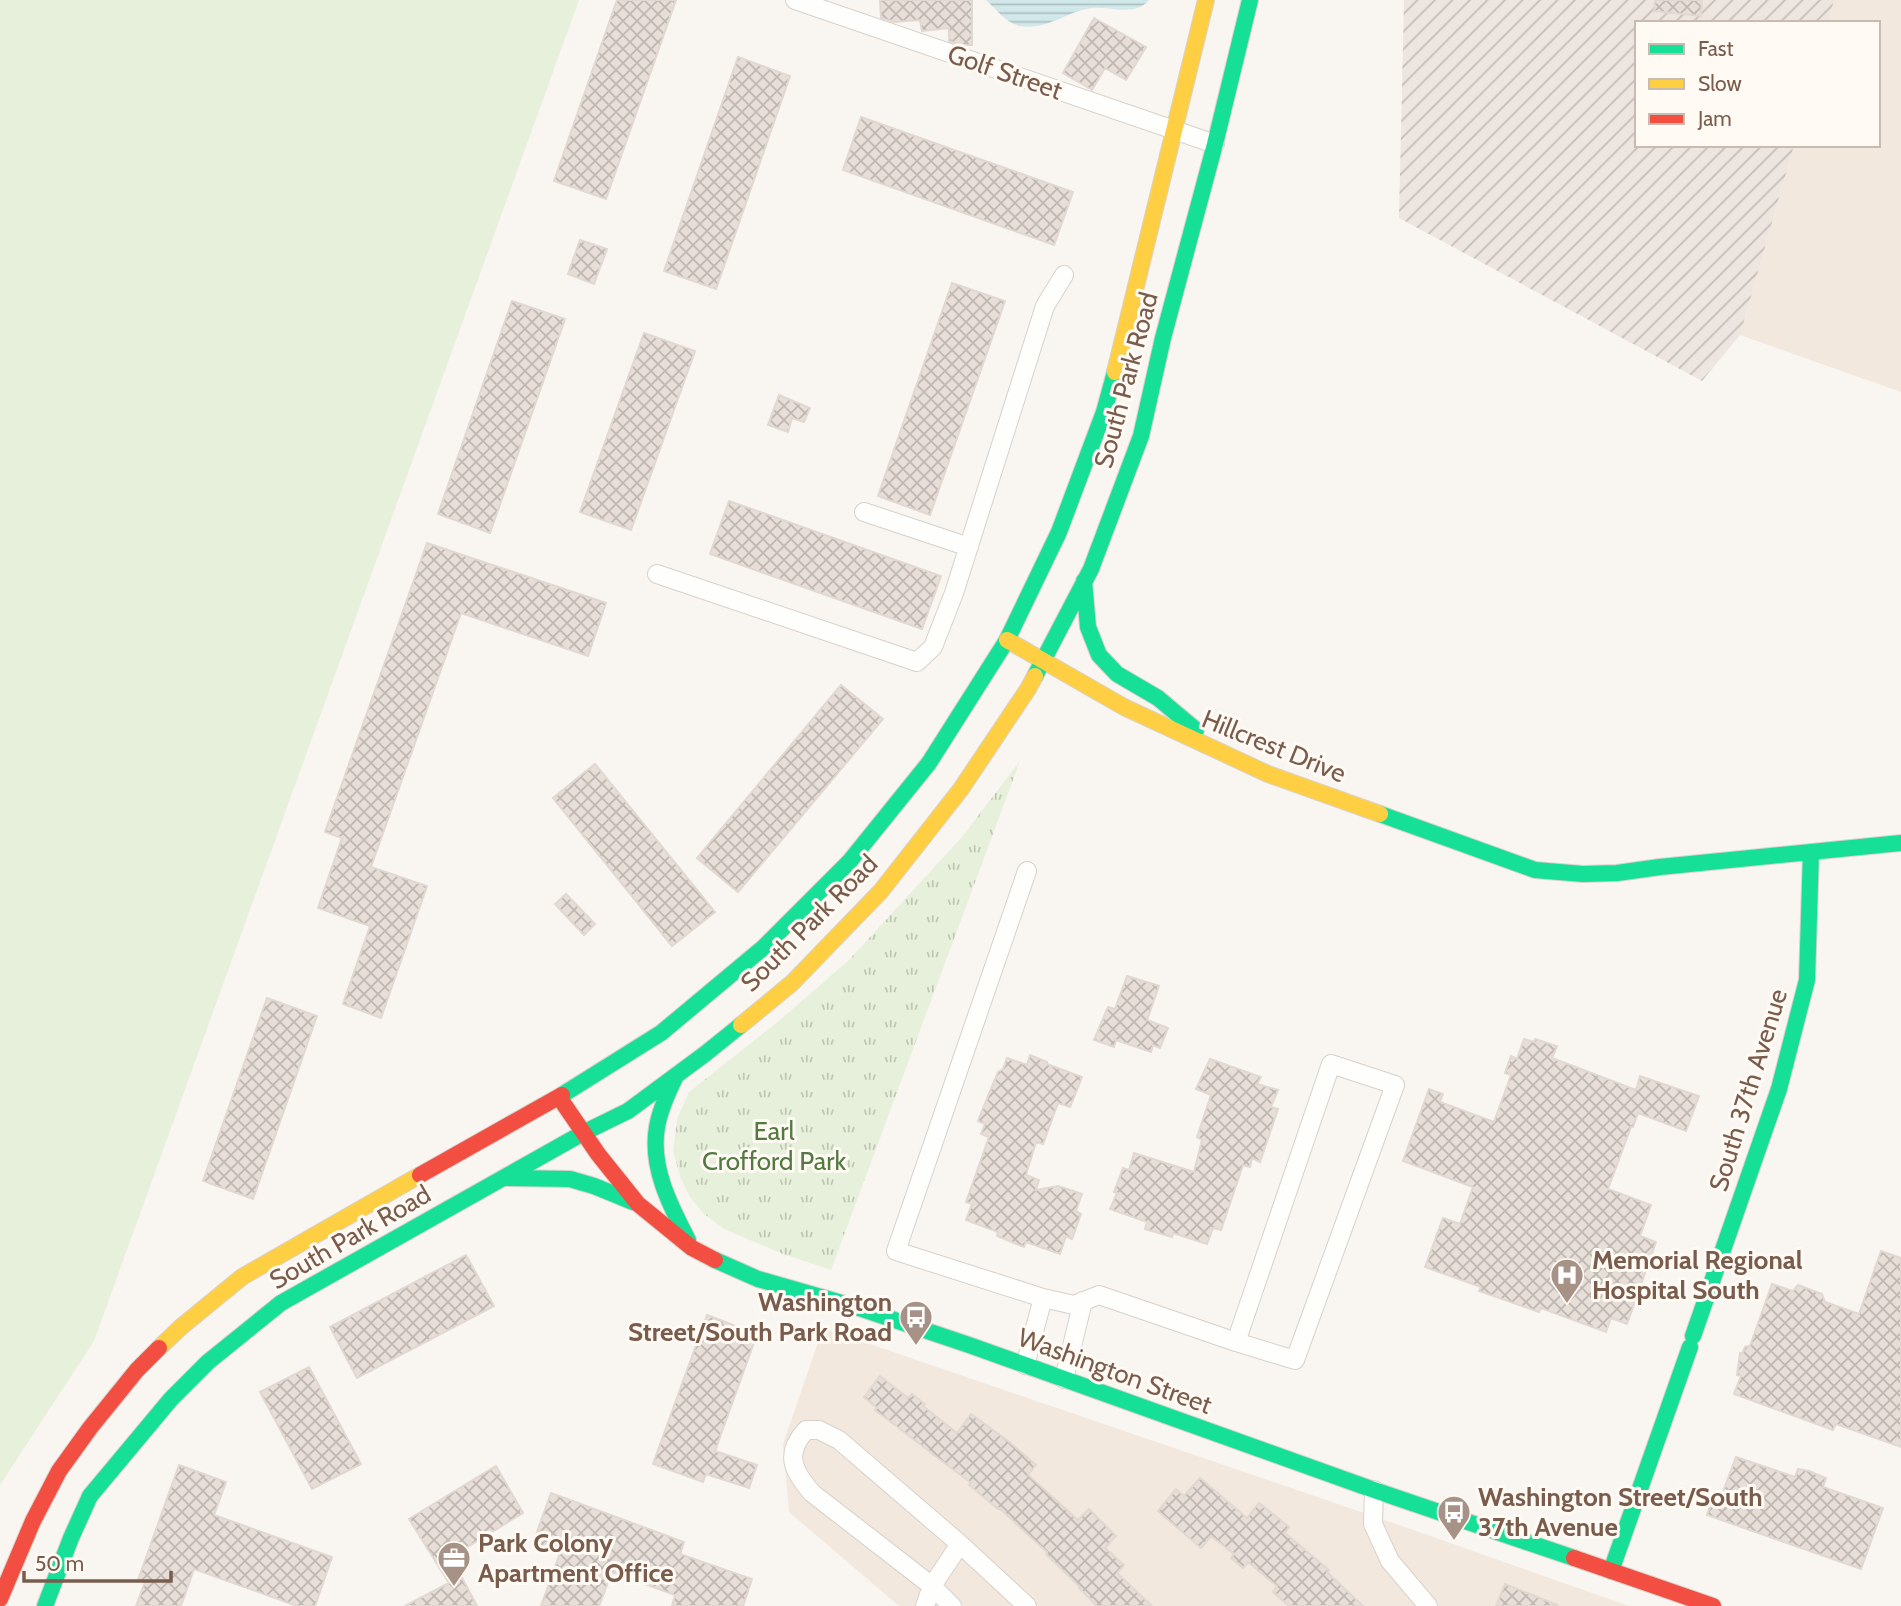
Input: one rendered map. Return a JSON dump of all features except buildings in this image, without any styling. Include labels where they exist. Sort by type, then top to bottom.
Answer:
[{"type":"street","name":"Golf Street","points":[[795,0],[823,5],[1215,144]]},
{"type":"street","name":"South Park Road","points":[[0,1599],[33,1521],[59,1471],[138,1370],[181,1327],[242,1277],[559,1097],[661,1033],[763,948],[850,860],[929,763],[1007,640],[1059,532],[1104,412],[1128,324],[1206,0]]},
{"type":"street","name":"South Park Road","points":[[45,1606],[90,1496],[125,1451],[208,1362],[281,1303],[583,1133],[628,1111],[705,1054],[792,983],[881,891],[961,789],[1028,689],[1091,569],[1141,436],[1163,338],[1250,0]]},
{"type":"street","points":[[657,574],[917,662],[933,647],[954,593],[1045,306],[1064,275]]},
{"type":"street","points":[[864,512],[969,547]]},
{"type":"street","points":[[1084,581],[1088,627],[1099,655],[1117,674],[1158,698],[1224,754]]},
{"type":"street","name":"Hillcrest Drive","points":[[1007,640],[1124,707],[1268,774],[1535,870],[1583,874],[1617,873],[1811,852]]},
{"type":"street","points":[[1811,852],[1901,843]]},
{"type":"street","name":"South 37th Avenue","points":[[1611,1571],[1779,1089],[1807,980],[1811,852]]},
{"type":"street","points":[[1027,871],[896,1251],[1043,1298],[1074,1305],[1099,1295],[1236,1342],[1295,1360],[1395,1085],[1331,1064],[1236,1342]]},
{"type":"street","points":[[678,1073],[661,1111],[656,1133],[658,1173],[664,1194],[692,1248]]},
{"type":"street","name":"Washington Street","points":[[559,1097],[638,1204],[692,1248],[729,1267],[758,1279],[859,1308],[1025,1365],[1374,1490],[1713,1606]]},
{"type":"street","points":[[503,1178],[569,1180],[594,1186],[638,1204]]},
{"type":"street","points":[[1025,1365],[1043,1298]]},
{"type":"street","points":[[1064,1379],[1083,1301]]},
{"type":"street","points":[[952,1606],[932,1586],[812,1493],[800,1478],[792,1459],[795,1442],[806,1430],[819,1430],[839,1440],[960,1544],[1027,1606]]},
{"type":"street","points":[[1374,1490],[1373,1524],[1390,1561],[1427,1606]]},
{"type":"street","points":[[925,1606],[932,1586],[960,1544]]},
{"type":"shaded area","points":[[1404,0],[1834,0],[1829,21],[1635,21],[1635,147],[1793,147],[1740,335],[1702,381],[1399,218]]},
{"type":"shaded area","points":[[1834,0],[1901,0],[1901,392],[1740,335],[1793,147],[1880,147],[1880,21],[1829,21]]},
{"type":"shaded area","points":[[823,1328],[1629,1606],[899,1606],[789,1512],[783,1444]]},
{"type":"green space","points":[[0,0],[579,0],[94,1341],[0,1485]]},
{"type":"green space","name":"Earl Crofford Park","points":[[1020,761],[831,1270],[783,1254],[724,1229],[703,1213],[690,1197],[681,1179],[673,1151],[677,1119],[689,1092],[780,1020],[849,960],[962,837]]},
{"type":"water","points":[[986,0],[1149,0],[1137,8],[1092,8],[1030,27],[1010,22]]},
{"type":"traffic: fast","points":[[1035,676],[1091,569],[1141,436],[1163,338],[1250,0]]},
{"type":"traffic: fast","points":[[562,1095],[661,1033],[763,948],[850,861],[929,763],[1007,640],[1059,532],[1104,412],[1115,372]]},
{"type":"traffic: fast","points":[[1084,581],[1088,627],[1099,655],[1117,674],[1158,698],[1196,730]]},
{"type":"traffic: fast","points":[[1380,814],[1535,870],[1583,874],[1617,873],[1901,843]]},
{"type":"traffic: fast","points":[[1693,1336],[1779,1089],[1807,980],[1811,852]]},
{"type":"traffic: fast","points":[[45,1606],[90,1496],[171,1399],[208,1362],[281,1303],[583,1133],[628,1111],[741,1025]]},
{"type":"traffic: fast","points":[[676,1076],[658,1120],[656,1157],[668,1199],[688,1240]]},
{"type":"traffic: fast","points":[[504,1178],[570,1179],[633,1202]]},
{"type":"traffic: fast","points":[[715,1260],[758,1279],[859,1308],[969,1345],[1374,1490],[1574,1558]]},
{"type":"traffic: fast","points":[[1611,1571],[1690,1347]]},
{"type":"traffic: slow","points":[[1115,372],[1206,0]]},
{"type":"traffic: slow","points":[[1007,640],[1124,707],[1268,774],[1380,814]]},
{"type":"traffic: slow","points":[[741,1025],[792,983],[881,891],[961,789],[1035,676]]},
{"type":"traffic: slow","points":[[159,1348],[242,1277],[420,1175]]},
{"type":"traffic: jam","points":[[420,1175],[562,1095]]},
{"type":"traffic: jam","points":[[559,1097],[598,1154],[638,1204],[692,1248],[715,1260]]},
{"type":"traffic: jam","points":[[0,1599],[33,1521],[59,1471],[137,1370],[159,1348]]},
{"type":"traffic: jam","points":[[1574,1558],[1713,1606]]},
{"type":"place","name":"Memorial Regional Hospital South","points":[[1567,1305]]},
{"type":"place","name":"Washington Street/South Park Road","points":[[916,1347]]},
{"type":"place","name":"Washington Street/South 37th Avenue","points":[[1454,1542]]},
{"type":"place","name":"Park Colony Apartment Office","points":[[454,1588]]}]
